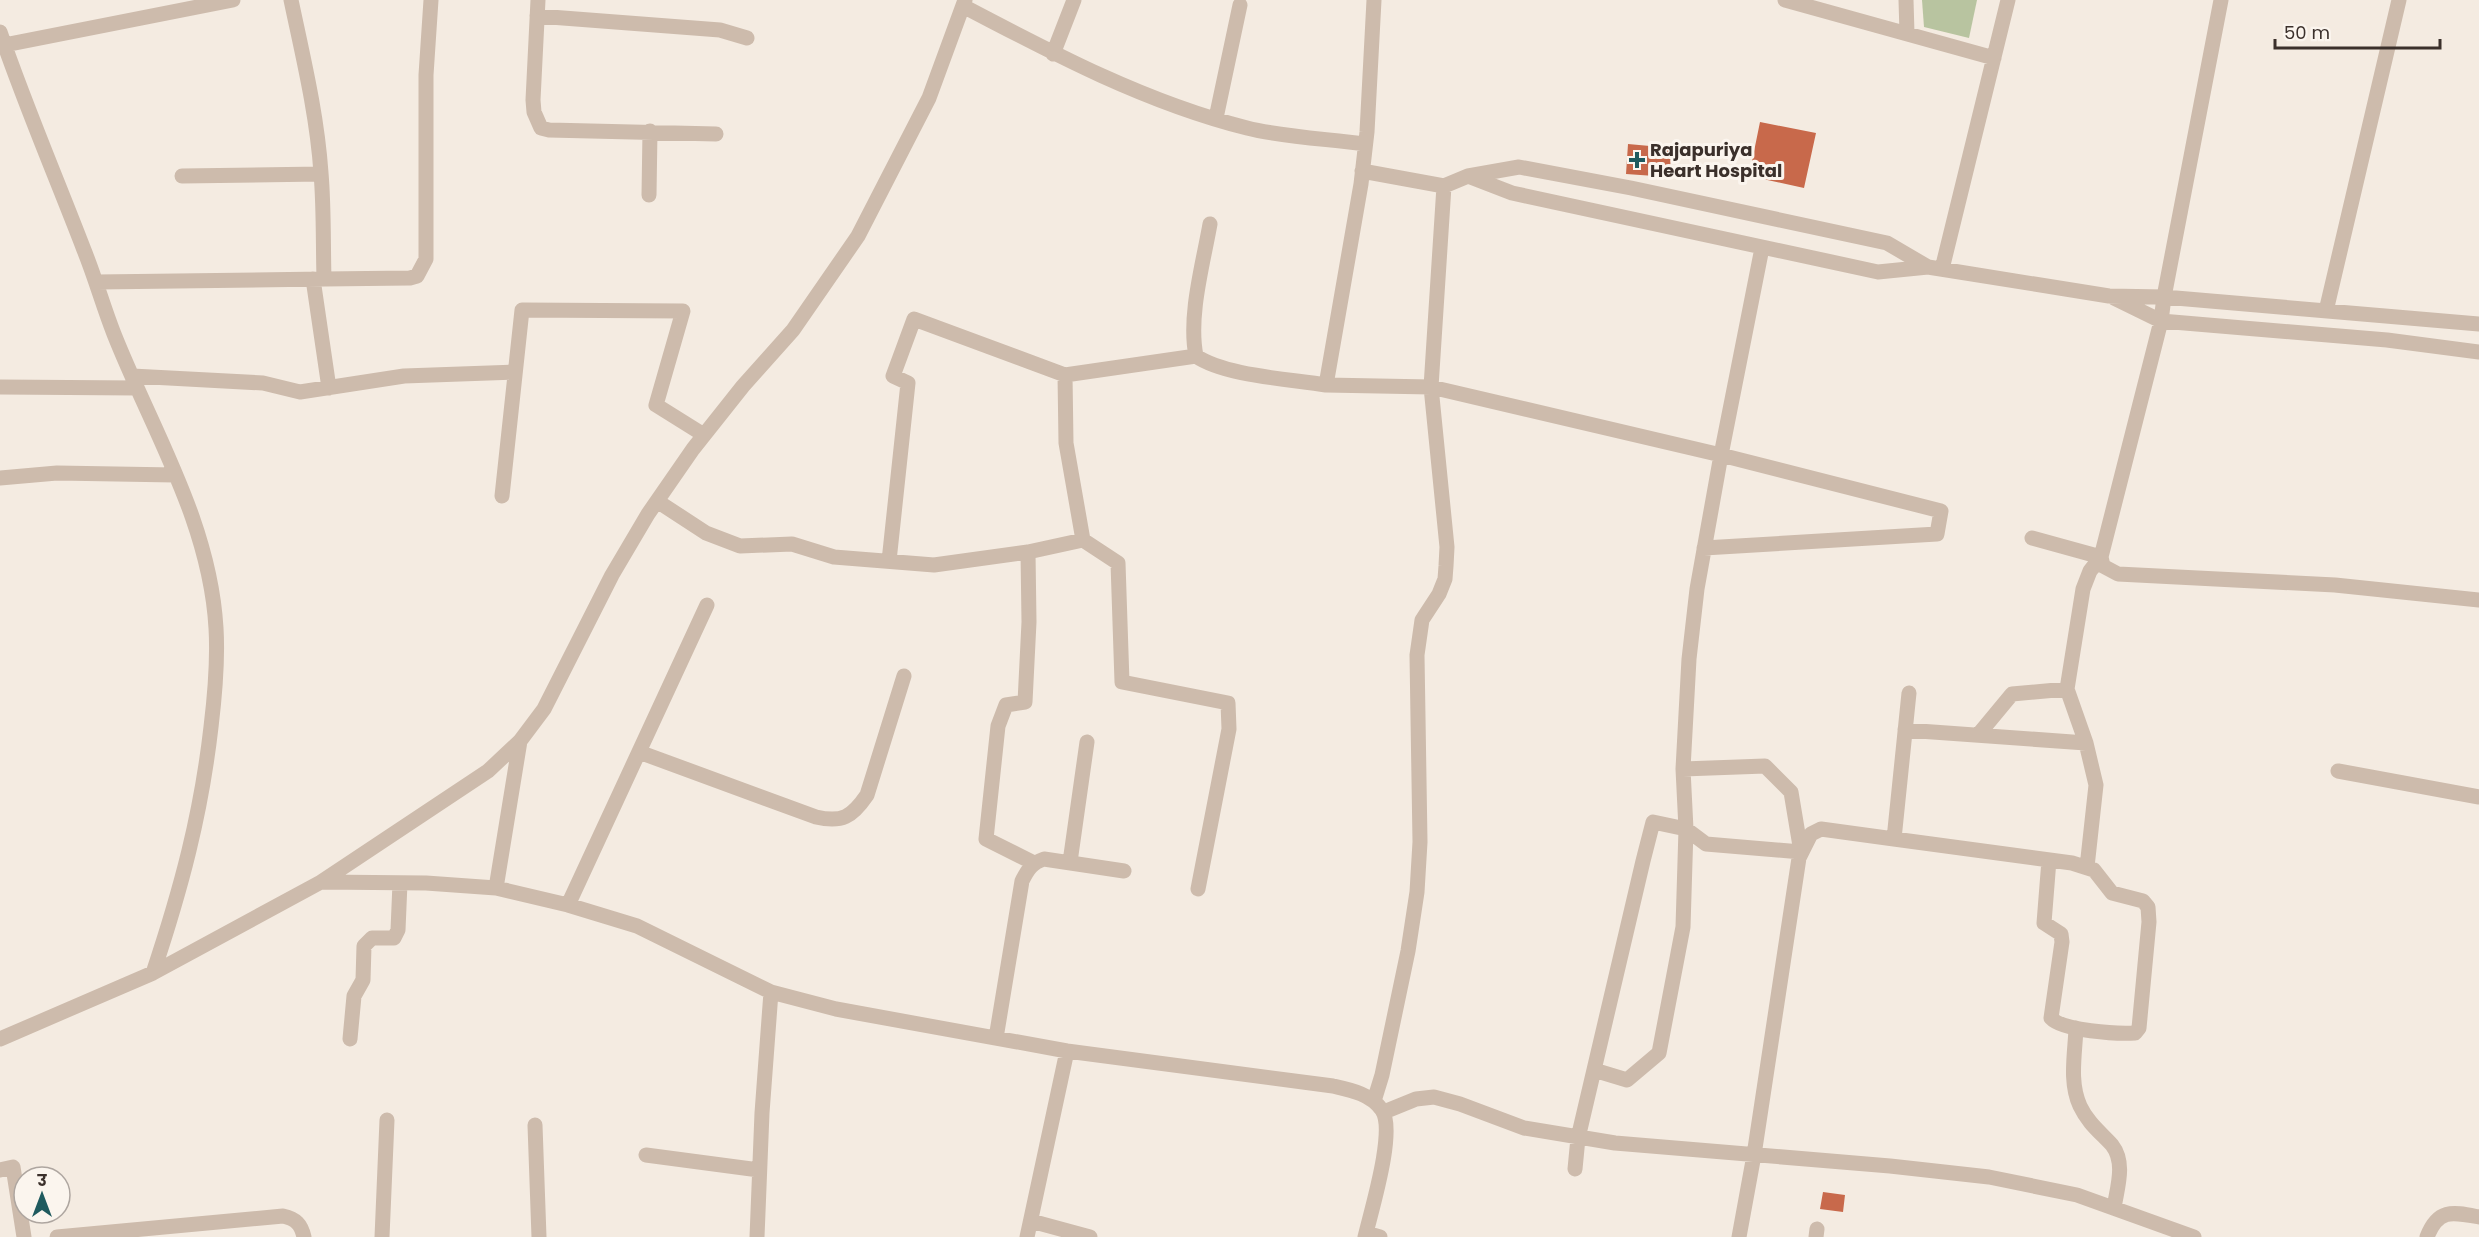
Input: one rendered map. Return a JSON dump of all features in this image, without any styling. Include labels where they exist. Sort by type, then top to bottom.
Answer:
[{"type":"street","points":[[153,973],[186,871],[198,813],[215,687],[216,627],[209,575],[196,522],[113,332],[97,282],[2,42],[233,0]]},
{"type":"street","points":[[291,0],[311,94],[321,174],[319,279],[329,388]]},
{"type":"street","points":[[97,282],[410,278],[417,276],[426,259],[426,75],[431,0]]},
{"type":"street","points":[[538,0],[533,100],[534,112],[541,128],[716,134]]},
{"type":"street","points":[[1053,54],[1074,0]]},
{"type":"street","points":[[1326,385],[1362,171],[1371,82],[1374,0]]},
{"type":"street","points":[[1785,0],[1994,58]]},
{"type":"street","points":[[1906,0],[1907,33]]},
{"type":"street","points":[[1935,268],[2008,0]]},
{"type":"street","points":[[2087,867],[2096,785],[2086,743],[2067,688],[2083,589],[2090,571],[2101,557],[2161,321],[2221,0]]},
{"type":"street","points":[[2325,311],[2399,0]]},
{"type":"street","points":[[0,1039],[153,973],[321,882],[488,771],[520,741],[544,709],[612,575],[657,501],[742,386],[793,330],[858,236],[929,98],[964,3],[1053,54],[1118,82],[1216,118],[1249,129],[1365,144]]},
{"type":"street","points":[[1216,118],[1240,5]]},
{"type":"street","points":[[537,16],[720,30],[747,38]]},
{"type":"street","points":[[649,195],[650,131]]},
{"type":"street","points":[[1362,171],[1444,186],[1468,176],[1519,167],[1631,188],[1887,243],[1935,268]]},
{"type":"street","points":[[182,176],[321,174]]},
{"type":"street","points":[[1468,176],[1512,193],[1878,272],[1935,268],[2109,296],[2164,297],[2479,324]]},
{"type":"street","points":[[1371,1236],[1388,1128],[1379,1106],[1382,1075],[1408,951],[1417,892],[1420,842],[1417,655],[1419,637],[1422,620],[1445,579],[1447,547],[1431,387],[1444,186]]},
{"type":"street","points":[[1196,356],[1193,340],[1194,321],[1210,224]]},
{"type":"street","points":[[1594,1070],[1627,1080],[1659,1053],[1683,927],[1686,829],[1683,769],[1689,659],[1697,589],[1762,248]]},
{"type":"street","points":[[2109,296],[2161,321],[2387,340],[2479,352]]},
{"type":"street","points":[[502,496],[522,310],[682,311],[656,405],[704,435]]},
{"type":"street","points":[[889,561],[908,383],[893,376],[914,319],[1065,375],[1196,356],[1208,364],[1326,385],[1431,387],[1721,455],[1941,511],[1937,534],[1704,548]]},
{"type":"street","points":[[0,387],[135,382],[263,383],[300,392],[404,376],[514,372]]},
{"type":"street","points":[[1065,375],[1066,443],[1083,540]]},
{"type":"street","points":[[0,478],[57,473],[175,475]]},
{"type":"street","points":[[657,501],[706,533],[740,546],[792,544],[834,557],[934,565],[1028,552],[1083,540],[1118,563],[1122,682],[1228,704],[1229,729],[1198,889]]},
{"type":"street","points":[[2032,538],[2101,557]]},
{"type":"street","points":[[1028,552],[1029,622],[1025,702],[1006,705],[998,726],[986,839],[1034,863]]},
{"type":"street","points":[[2101,557],[2103,566],[2118,574],[2336,585],[2479,600]]},
{"type":"street","points":[[568,905],[707,604]]},
{"type":"street","points":[[639,752],[816,817],[831,821],[846,817],[857,810],[867,795],[904,676]]},
{"type":"street","points":[[1978,735],[2012,694],[2067,688]]},
{"type":"street","points":[[1894,839],[1909,693]]},
{"type":"street","points":[[1905,730],[2086,743]]},
{"type":"street","points":[[496,888],[520,741]]},
{"type":"street","points":[[1070,862],[1087,742]]},
{"type":"street","points":[[1683,769],[1765,766],[1791,792],[1801,852],[1739,1237]]},
{"type":"street","points":[[2338,771],[2479,797]]},
{"type":"street","points":[[1575,1169],[1578,1138],[1653,822],[1686,829],[1706,844],[1801,852]]},
{"type":"street","points":[[1801,852],[1811,834],[1821,829],[2049,860],[2087,867],[2098,874],[2112,892],[2143,901],[2148,908],[2149,922],[2139,1028],[2135,1033],[2076,1028],[2056,1024],[2051,1018],[2062,942],[2061,934],[2044,923],[2049,860]]},
{"type":"street","points":[[996,1038],[1022,881],[1034,863],[1044,859],[1124,871]]},
{"type":"street","points":[[321,882],[496,888],[568,905],[637,926],[771,992],[836,1009],[1067,1051],[1334,1086],[1356,1091],[1379,1106],[1434,1097],[1460,1104],[1524,1128],[1578,1138],[1989,1177],[2077,1196],[2194,1237]]},
{"type":"street","points":[[350,1038],[354,996],[363,980],[364,946],[372,938],[394,938],[398,930],[400,883]]},
{"type":"street","points":[[757,1237],[759,1170],[771,992]]},
{"type":"street","points":[[2076,1028],[2073,1074],[2079,1106],[2092,1127],[2112,1146],[2118,1156],[2120,1176],[2114,1208]]},
{"type":"street","points":[[1027,1237],[1067,1051]]},
{"type":"street","points":[[382,1237],[387,1120]]},
{"type":"street","points":[[535,1125],[539,1237]]},
{"type":"street","points":[[646,1155],[759,1170]]},
{"type":"street","points":[[0,1170],[13,1167],[24,1237]]},
{"type":"street","points":[[2427,1237],[2433,1222],[2444,1215],[2460,1213],[2479,1218]]},
{"type":"street","points":[[57,1237],[283,1216],[293,1218],[301,1225],[304,1237]]},
{"type":"street","points":[[1031,1221],[1090,1237]]},
{"type":"green space","points":[[1922,0],[1977,0],[1969,38],[1924,27]]},
{"type":"building","points":[[1760,122],[1816,133],[1804,188],[1749,176]]},
{"type":"building","points":[[1628,144],[1672,148],[1669,177],[1626,174]]},
{"type":"building","points":[[1823,1192],[1845,1195],[1843,1212],[1820,1209]]},
{"type":"place","name":"Rajapuriya Heart Hospital","points":[[1637,160]]}]
